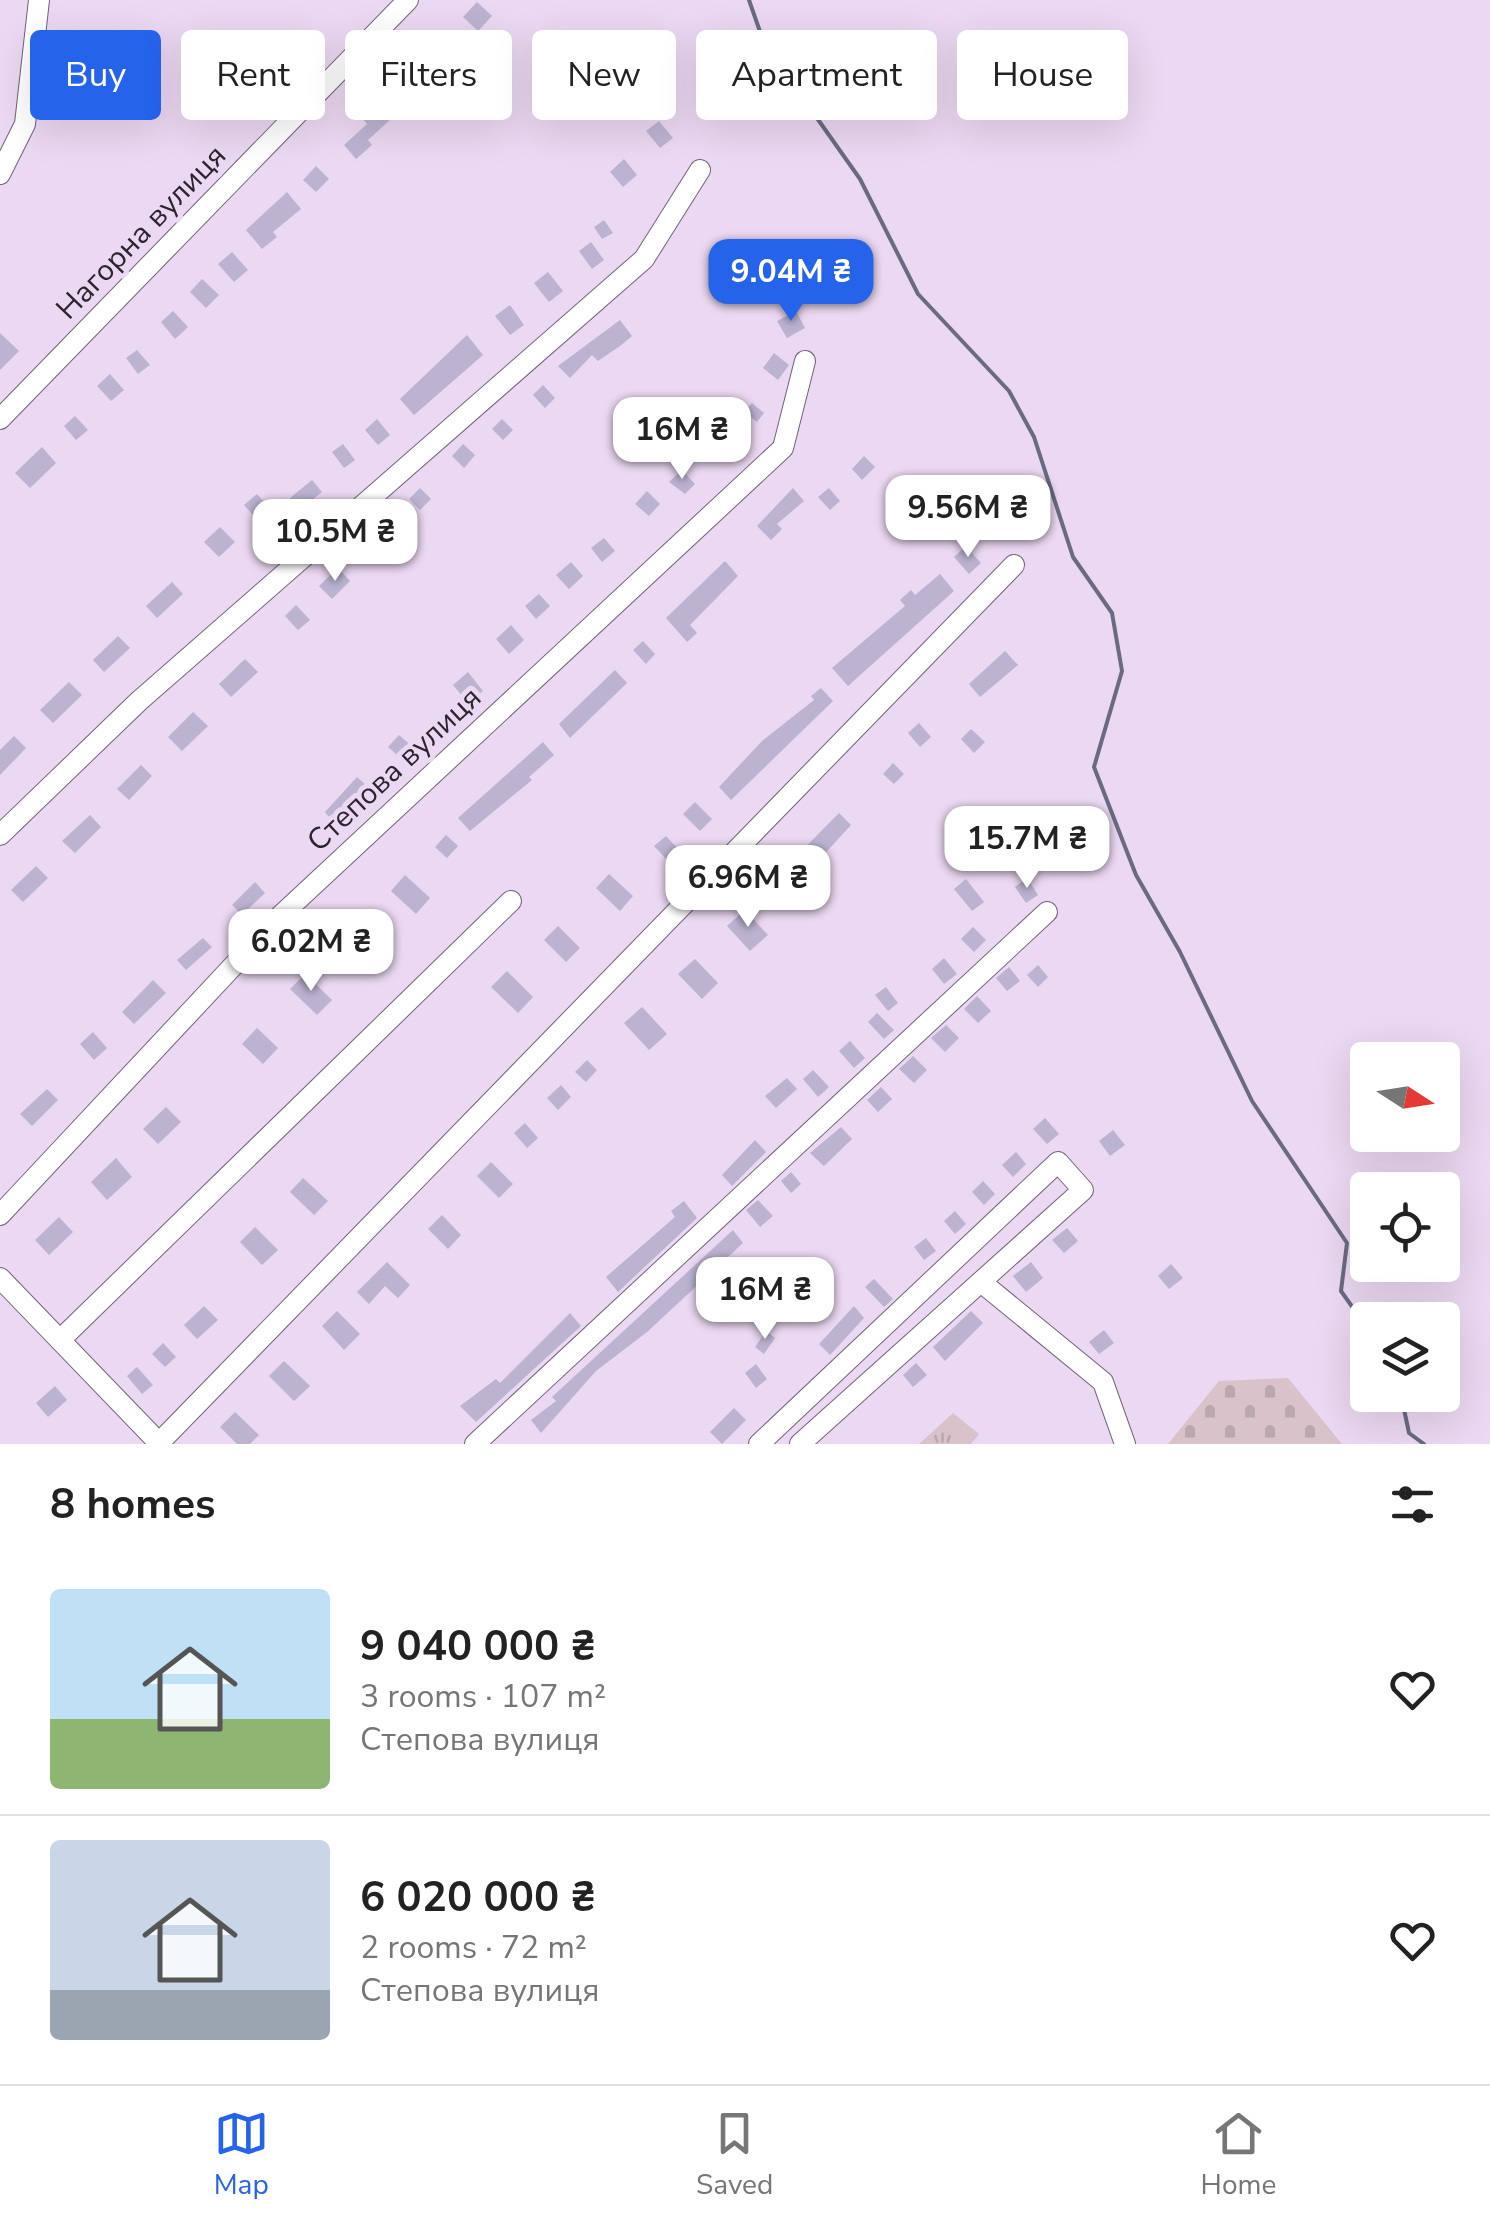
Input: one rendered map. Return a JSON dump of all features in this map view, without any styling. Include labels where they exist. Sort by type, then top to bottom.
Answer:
[{"type":"street","points":[[0,174],[25,124],[39,0]]},
{"type":"street","name":"Нагорна вулиця","points":[[0,419],[408,0]]},
{"type":"street","points":[[0,835],[153,688],[644,260],[700,170]]},
{"type":"street","name":"Степова вулиця","points":[[0,1215],[278,918],[784,448],[806,361]]},
{"type":"street","points":[[0,1278],[160,1443],[1014,565]]},
{"type":"street","points":[[60,1340],[511,901]]},
{"type":"street","points":[[475,1444],[1047,912]]},
{"type":"street","points":[[759,1444],[1058,1162],[1083,1190],[800,1444]]},
{"type":"street","points":[[981,1282],[1103,1382],[1125,1444]]},
{"type":"street","points":[[831,1376],[850,1397]]},
{"type":"green space","points":[[1288,1378],[1342,1444],[1168,1444],[1219,1381]]},
{"type":"green space","points":[[953,1413],[979,1434],[971,1444],[919,1444]]},
{"type":"building","points":[[477,2],[492,16],[479,30],[463,17]]},
{"type":"building","points":[[364,120],[390,120],[368,140],[372,145],[356,159],[344,145],[367,124]]},
{"type":"building","points":[[659,121],[673,138],[660,148],[646,131]]},
{"type":"building","points":[[624,159],[637,175],[623,187],[610,172]]},
{"type":"building","points":[[316,166],[329,179],[316,192],[303,180]]},
{"type":"building","points":[[287,192],[301,209],[273,232],[277,237],[262,249],[246,230]]},
{"type":"building","points":[[604,220],[613,233],[602,239],[594,227]]},
{"type":"building","points":[[591,242],[604,260],[592,269],[579,251]]},
{"type":"building","points":[[232,252],[248,270],[234,282],[218,264]]},
{"type":"building","points":[[548,272],[563,291],[549,302],[534,283]]},
{"type":"building","points":[[202,279],[219,295],[206,308],[190,292]]},
{"type":"building","points":[[510,305],[524,325],[510,335],[495,316]]},
{"type":"building","points":[[173,311],[188,327],[175,339],[161,322]]},
{"type":"building","points":[[796,311],[805,328],[787,338],[777,321]]},
{"type":"building","points":[[620,320],[632,336],[620,346],[598,361],[592,355],[570,378],[558,366]]},
{"type":"building","points":[[0,333],[19,351],[0,370]]},
{"type":"building","points":[[467,335],[483,355],[414,415],[400,399]]},
{"type":"building","points":[[137,350],[150,365],[138,374],[126,358]]},
{"type":"building","points":[[774,353],[789,365],[778,380],[763,368]]},
{"type":"building","points":[[110,374],[124,390],[111,401],[97,386]]},
{"type":"building","points":[[543,385],[555,398],[545,408],[533,395]]},
{"type":"building","points":[[752,403],[764,413],[757,422],[744,412]]},
{"type":"building","points":[[75,416],[88,430],[76,440],[64,426]]},
{"type":"building","points":[[377,419],[390,435],[378,445],[365,430]]},
{"type":"building","points":[[502,419],[513,430],[503,440],[492,429]]},
{"type":"building","points":[[717,432],[731,445],[718,458],[704,445]]},
{"type":"building","points":[[343,444],[355,460],[344,468],[332,452]]},
{"type":"building","points":[[463,444],[475,455],[464,468],[452,456]]},
{"type":"building","points":[[42,447],[56,463],[30,488],[15,473]]},
{"type":"building","points":[[864,456],[875,467],[862,480],[852,469]]},
{"type":"building","points":[[682,470],[695,484],[685,494],[669,482]]},
{"type":"building","points":[[312,480],[322,492],[300,510],[290,498]]},
{"type":"building","points":[[420,488],[431,499],[420,510],[409,499]]},
{"type":"building","points":[[793,488],[804,501],[777,524],[782,529],[771,540],[757,526]]},
{"type":"building","points":[[829,488],[840,501],[830,510],[818,497]]},
{"type":"building","points":[[647,491],[660,504],[649,516],[635,504]]},
{"type":"building","points":[[257,494],[273,512],[260,523],[244,505]]},
{"type":"building","points":[[391,515],[402,526],[391,537],[380,526]]},
{"type":"building","points":[[220,527],[235,542],[219,557],[204,542]]},
{"type":"building","points":[[604,538],[615,551],[602,562],[591,548]]},
{"type":"building","points":[[966,546],[981,563],[969,574],[954,557]]},
{"type":"building","points":[[725,561],[738,576],[690,625],[697,633],[687,642],[666,618]]},
{"type":"building","points":[[571,562],[583,576],[569,589],[556,575]]},
{"type":"building","points":[[338,568],[350,581],[332,599],[319,586]]},
{"type":"building","points":[[940,574],[954,591],[848,686],[832,668],[905,606],[900,600],[911,590],[915,595]]},
{"type":"building","points":[[172,582],[183,594],[157,618],[146,606]]},
{"type":"building","points":[[539,594],[550,606],[536,619],[525,606]]},
{"type":"building","points":[[296,605],[310,620],[298,630],[285,616]]},
{"type":"building","points":[[511,625],[524,640],[509,654],[496,639]]},
{"type":"building","points":[[118,636],[130,648],[104,672],[93,660]]},
{"type":"building","points":[[643,641],[655,654],[646,664],[633,650]]},
{"type":"building","points":[[1005,651],[1018,665],[980,697],[969,684]]},
{"type":"building","points":[[245,659],[258,672],[231,697],[219,684]]},
{"type":"building","points":[[615,670],[627,683],[570,738],[559,724]]},
{"type":"building","points":[[468,672],[483,691],[468,703],[453,685]]},
{"type":"building","points":[[69,682],[82,695],[53,723],[40,710]]},
{"type":"building","points":[[821,688],[833,701],[731,800],[719,787],[762,741],[814,700],[811,696]]},
{"type":"building","points":[[193,712],[208,726],[182,751],[168,737]]},
{"type":"building","points":[[919,723],[931,737],[920,747],[908,733]]},
{"type":"building","points":[[971,729],[985,742],[974,753],[961,739]]},
{"type":"building","points":[[399,735],[414,748],[403,760],[388,747]]},
{"type":"building","points":[[14,736],[26,748],[0,775],[0,750]]},
{"type":"building","points":[[543,742],[554,755],[529,777],[532,780],[470,831],[458,818]]},
{"type":"building","points":[[893,763],[904,774],[894,784],[883,774]]},
{"type":"building","points":[[141,765],[152,776],[129,800],[117,789]]},
{"type":"building","points":[[357,777],[368,787],[334,823],[325,812]]},
{"type":"building","points":[[695,802],[712,819],[700,831],[683,814]]},
{"type":"building","points":[[839,813],[851,825],[796,885],[782,871]]},
{"type":"building","points":[[90,815],[101,827],[75,853],[62,841]]},
{"type":"building","points":[[446,835],[458,846],[447,858],[435,847]]},
{"type":"building","points":[[666,836],[680,851],[669,862],[654,846]]},
{"type":"building","points":[[36,866],[48,878],[23,902],[11,890]]},
{"type":"building","points":[[609,874],[633,896],[620,911],[596,888]]},
{"type":"building","points":[[405,875],[430,898],[416,914],[391,891]]},
{"type":"building","points":[[1027,878],[1038,895],[1026,903],[1015,887]]},
{"type":"building","points":[[966,879],[984,902],[972,911],[954,889]]},
{"type":"building","points":[[255,882],[265,893],[242,915],[232,905]]},
{"type":"building","points":[[745,910],[768,935],[750,951],[727,926]]},
{"type":"building","points":[[352,921],[381,948],[366,964],[337,937]]},
{"type":"building","points":[[558,926],[580,948],[566,962],[544,940]]},
{"type":"building","points":[[973,927],[986,940],[974,952],[961,939]]},
{"type":"building","points":[[203,938],[212,947],[186,970],[177,960]]},
{"type":"building","points":[[944,958],[957,974],[944,984],[932,969]]},
{"type":"building","points":[[695,959],[718,983],[702,999],[678,974]]},
{"type":"building","points":[[1038,965],[1048,977],[1038,987],[1027,975]]},
{"type":"building","points":[[1009,967],[1020,981],[1007,991],[996,978]]},
{"type":"building","points":[[507,971],[533,997],[518,1013],[491,987]]},
{"type":"building","points":[[305,974],[332,1000],[317,1015],[290,989]]},
{"type":"building","points":[[153,980],[166,993],[134,1024],[122,1012]]},
{"type":"building","points":[[886,987],[898,1003],[888,1011],[875,995]]},
{"type":"building","points":[[977,996],[991,1011],[978,1023],[964,1009]]},
{"type":"building","points":[[642,1007],[667,1034],[649,1050],[624,1023]]},
{"type":"building","points":[[877,1013],[894,1030],[884,1039],[868,1022]]},
{"type":"building","points":[[946,1025],[959,1038],[945,1052],[931,1038]]},
{"type":"building","points":[[257,1028],[278,1048],[263,1064],[242,1044]]},
{"type":"building","points":[[93,1032],[107,1048],[94,1060],[80,1044]]},
{"type":"building","points":[[850,1041],[865,1058],[854,1068],[839,1051]]},
{"type":"building","points":[[913,1056],[927,1070],[914,1083],[899,1069]]},
{"type":"building","points":[[587,1060],[597,1070],[586,1082],[575,1072]]},
{"type":"building","points":[[813,1070],[829,1087],[818,1097],[803,1079]]},
{"type":"building","points":[[787,1078],[797,1089],[776,1108],[765,1096]]},
{"type":"building","points":[[561,1085],[571,1097],[558,1110],[547,1098]]},
{"type":"building","points":[[881,1087],[892,1099],[878,1112],[867,1100]]},
{"type":"building","points":[[47,1089],[58,1100],[32,1126],[20,1114]]},
{"type":"building","points":[[166,1107],[181,1122],[158,1144],[143,1129]]},
{"type":"building","points":[[1045,1118],[1059,1134],[1047,1144],[1033,1129]]},
{"type":"building","points":[[525,1123],[538,1138],[527,1148],[514,1133]]},
{"type":"building","points":[[841,1127],[852,1139],[824,1166],[810,1153]]},
{"type":"building","points":[[1113,1130],[1125,1145],[1110,1156],[1099,1141]]},
{"type":"building","points":[[755,1140],[766,1152],[732,1186],[722,1175]]},
{"type":"building","points":[[1016,1152],[1026,1164],[1013,1177],[1002,1165]]},
{"type":"building","points":[[116,1158],[132,1177],[107,1200],[91,1182]]},
{"type":"building","points":[[491,1162],[513,1184],[499,1198],[477,1176]]},
{"type":"building","points":[[791,1172],[801,1184],[791,1193],[781,1181]]},
{"type":"building","points":[[303,1178],[328,1201],[314,1215],[290,1192]]},
{"type":"building","points":[[983,1181],[995,1194],[984,1205],[972,1192]]},
{"type":"building","points":[[758,1200],[773,1216],[760,1227],[746,1210]]},
{"type":"building","points":[[684,1201],[697,1218],[618,1292],[606,1277],[675,1217],[671,1211]]},
{"type":"building","points":[[955,1211],[966,1224],[955,1234],[944,1221]]},
{"type":"building","points":[[442,1215],[461,1235],[448,1249],[428,1229]]},
{"type":"building","points":[[59,1217],[73,1232],[49,1255],[35,1240]]},
{"type":"building","points":[[255,1227],[278,1250],[262,1265],[240,1242]]},
{"type":"building","points":[[1067,1228],[1078,1241],[1064,1253],[1052,1240]]},
{"type":"building","points":[[733,1230],[743,1243],[647,1332],[596,1371],[541,1433],[531,1420],[556,1401],[552,1397]]},
{"type":"building","points":[[926,1238],[936,1251],[924,1260],[914,1247]]},
{"type":"building","points":[[387,1262],[410,1285],[398,1298],[385,1286],[369,1304],[357,1292]]},
{"type":"building","points":[[1031,1262],[1043,1278],[1026,1292],[1013,1276]]},
{"type":"building","points":[[1171,1264],[1183,1278],[1169,1289],[1158,1276]]},
{"type":"building","points":[[874,1279],[893,1299],[884,1307],[865,1287]]},
{"type":"building","points":[[204,1306],[218,1320],[197,1339],[184,1325]]},
{"type":"building","points":[[854,1306],[864,1318],[830,1355],[819,1344]]},
{"type":"building","points":[[337,1311],[360,1334],[344,1350],[322,1326]]},
{"type":"building","points":[[971,1311],[983,1323],[945,1361],[933,1347]]},
{"type":"building","points":[[570,1313],[581,1326],[476,1422],[460,1406],[496,1379],[500,1383]]},
{"type":"building","points":[[1104,1330],[1114,1343],[1099,1354],[1089,1342]]},
{"type":"building","points":[[766,1331],[775,1338],[764,1354],[755,1347]]},
{"type":"building","points":[[163,1343],[176,1357],[165,1367],[152,1354]]},
{"type":"building","points":[[284,1361],[310,1386],[294,1401],[269,1376]]},
{"type":"building","points":[[916,1363],[927,1375],[913,1387],[903,1375]]},
{"type":"building","points":[[756,1364],[767,1379],[756,1388],[745,1373]]},
{"type":"building","points":[[137,1367],[153,1385],[142,1394],[127,1376]]},
{"type":"building","points":[[55,1386],[67,1400],[48,1417],[36,1403]]},
{"type":"building","points":[[734,1408],[746,1420],[722,1444],[710,1432]]},
{"type":"building","points":[[235,1412],[259,1435],[250,1444],[237,1444],[220,1427]]},
{"type":"waterway","points":[[749,0],[764,43],[860,179],[918,294],[1009,391],[1034,437],[1073,557],[1112,613],[1122,671],[1094,767],[1136,875],[1180,952],[1252,1101],[1347,1243],[1341,1291],[1350,1304]]},
{"type":"waterway","points":[[1405,1412],[1409,1433],[1424,1444]]}]
